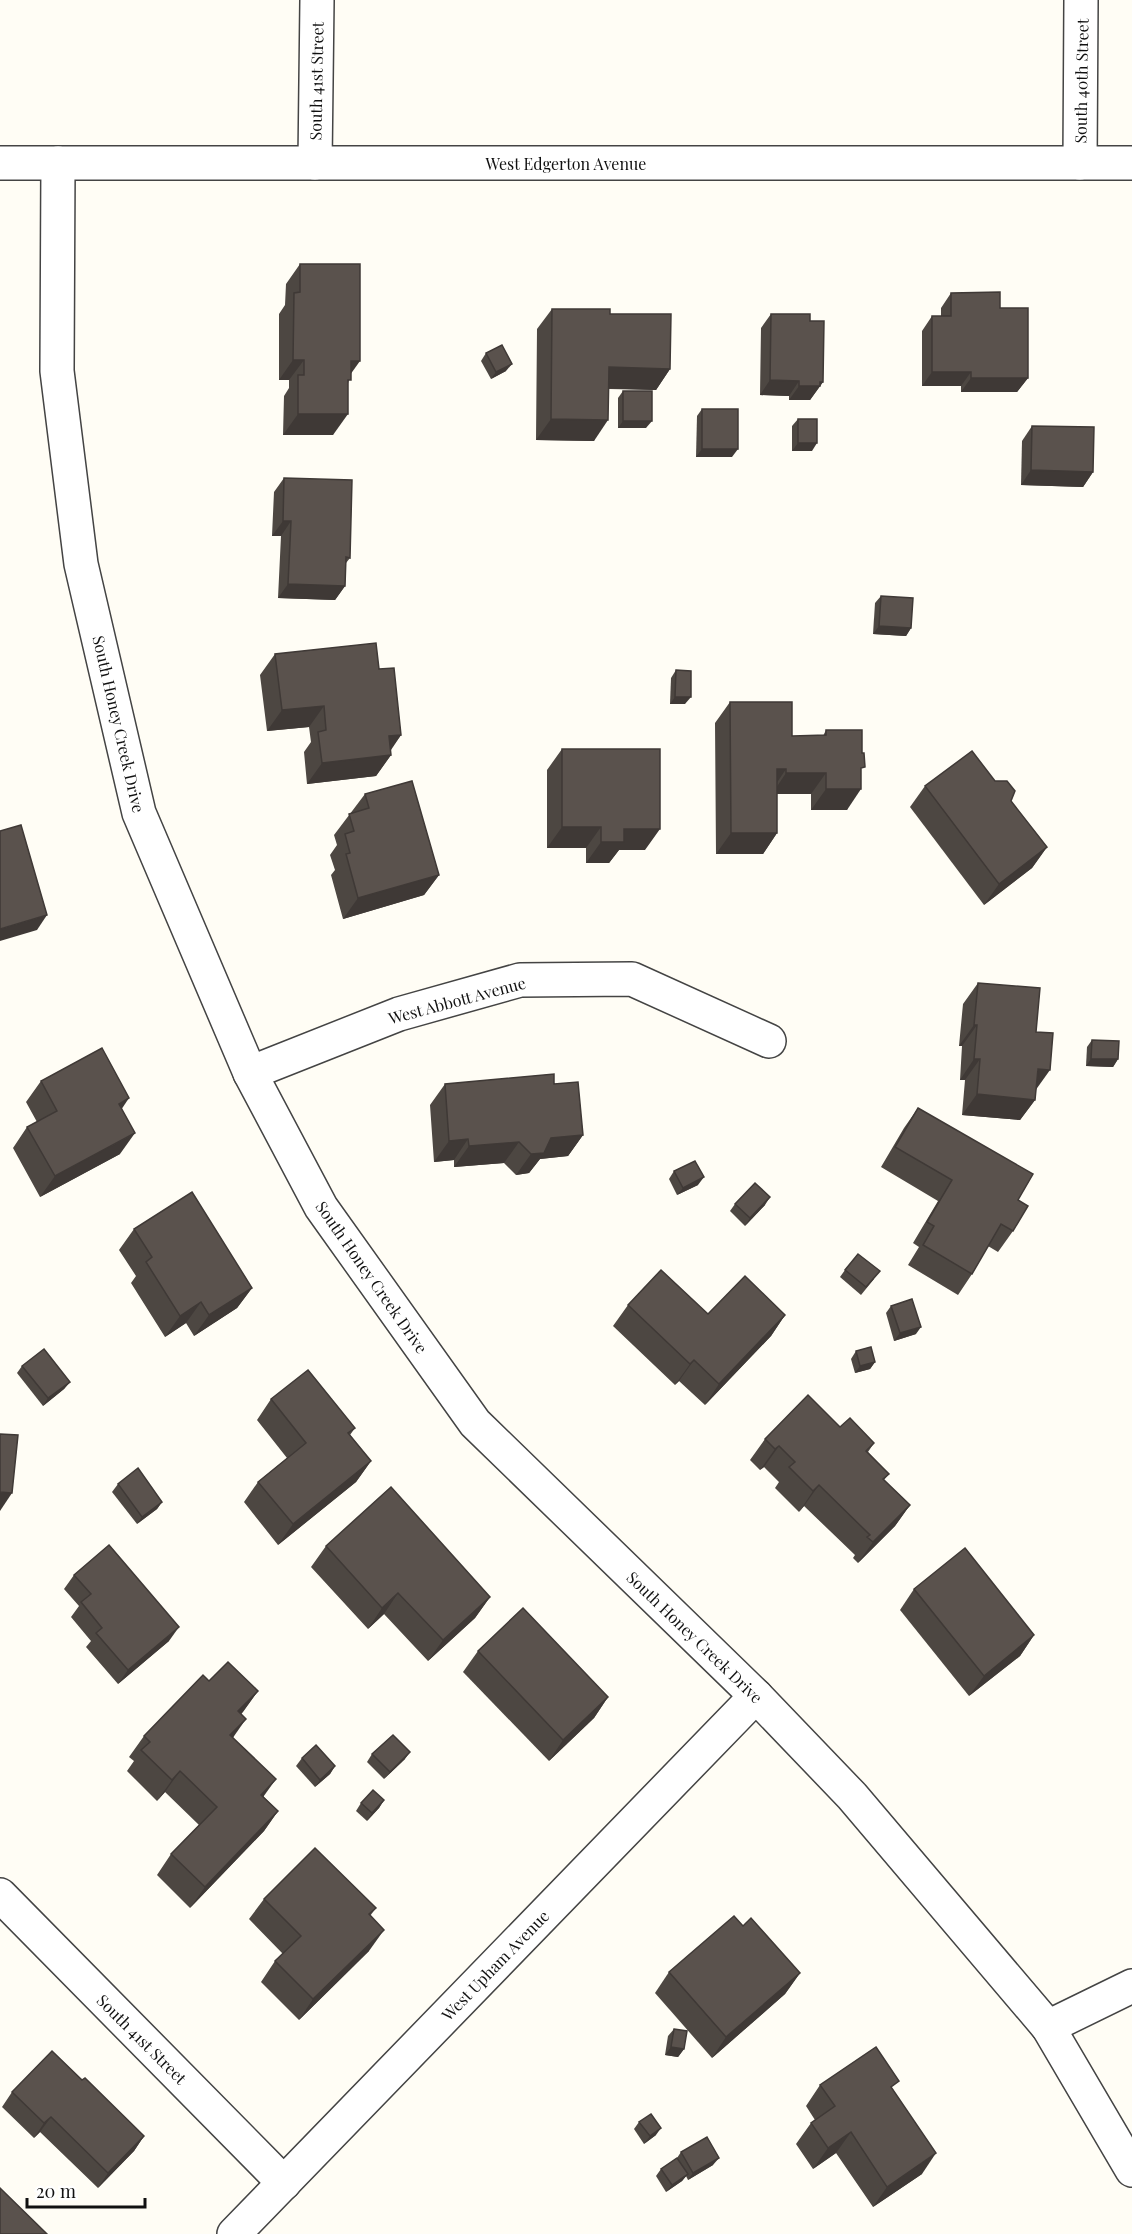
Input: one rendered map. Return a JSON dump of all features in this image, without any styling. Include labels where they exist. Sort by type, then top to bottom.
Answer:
[{"type":"street","name":"South 41st Street","points":[[315,163],[317,0]]},
{"type":"street","name":"South 40th Street","points":[[1080,163],[1081,0]]},
{"type":"street","name":"West Edgerton Avenue","points":[[0,163],[1132,163]]},
{"type":"street","name":"South Honey Creek Drive","points":[[58,163],[57,371],[81,564],[139,813],[250,1073],[321,1207],[475,1423],[756,1696],[852,1796],[1048,2027],[1132,2170]]},
{"type":"street","name":"West Abbott Avenue","points":[[250,1073],[399,1014],[520,980],[632,979],[769,1041]]},
{"type":"street","name":"West Upham Avenue","points":[[234,2234],[756,1696]]},
{"type":"street","name":"South 41st Street","points":[[0,1895],[284,2183]]},
{"type":"street","points":[[1048,2027],[1132,1986]]},
{"type":"building","points":[[300,264],[360,264],[360,361],[351,361],[351,380],[348,380],[348,414],[298,414],[298,375],[304,375],[304,360],[293,360],[294,293],[300,292]]},
{"type":"building","points":[[1000,292],[1000,308],[1028,308],[1028,378],[971,378],[971,372],[932,372],[932,316],[951,316],[951,293]]},
{"type":"building","points":[[552,309],[610,309],[610,314],[671,314],[670,369],[609,367],[608,420],[551,419]]},
{"type":"building","points":[[771,314],[810,314],[810,321],[824,321],[823,382],[820,382],[820,386],[799,386],[799,381],[770,380]]},
{"type":"building","points":[[502,345],[512,364],[496,372],[486,353]]},
{"type":"building","points":[[623,391],[652,391],[652,421],[623,421]]},
{"type":"building","points":[[702,409],[738,409],[738,449],[702,449]]},
{"type":"building","points":[[798,419],[817,419],[817,443],[798,443]]},
{"type":"building","points":[[1032,426],[1094,427],[1093,472],[1031,470]]},
{"type":"building","points":[[284,478],[352,480],[350,558],[346,557],[345,586],[288,584],[291,521],[283,521]]},
{"type":"building","points":[[881,596],[913,598],[911,628],[879,626]]},
{"type":"building","points":[[376,643],[379,669],[394,668],[401,735],[389,736],[391,755],[322,763],[318,732],[326,730],[324,706],[282,710],[275,654]]},
{"type":"building","points":[[676,670],[691,671],[691,697],[675,697]]},
{"type":"building","points":[[730,702],[792,702],[792,736],[826,735],[826,730],[862,730],[862,753],[864,753],[865,767],[861,768],[861,789],[826,789],[826,773],[786,773],[786,769],[777,769],[777,833],[731,833]]},
{"type":"building","points":[[562,749],[660,749],[660,829],[624,829],[624,842],[601,842],[601,827],[562,827]]},
{"type":"building","points":[[972,751],[995,781],[1007,781],[1015,791],[1011,801],[1047,847],[999,884],[925,786]]},
{"type":"building","points":[[412,781],[439,875],[358,898],[346,854],[350,853],[345,834],[354,831],[349,814],[369,808],[365,794]]},
{"type":"building","points":[[21,825],[47,915],[0,929],[0,831]]},
{"type":"building","points":[[978,983],[1040,988],[1036,1032],[1053,1033],[1050,1070],[1038,1069],[1035,1100],[977,1094],[980,1059],[974,1059],[977,1025],[974,1025]]},
{"type":"building","points":[[1092,1040],[1119,1041],[1118,1059],[1091,1059]]},
{"type":"building","points":[[102,1048],[129,1098],[119,1104],[135,1133],[55,1176],[27,1127],[57,1111],[41,1081]]},
{"type":"building","points":[[554,1074],[554,1084],[578,1082],[583,1135],[551,1138],[544,1153],[531,1154],[519,1142],[469,1146],[468,1139],[449,1141],[445,1084]]},
{"type":"building","points":[[918,1108],[1033,1174],[1018,1200],[1028,1206],[1013,1231],[1001,1224],[972,1274],[923,1245],[934,1226],[927,1222],[952,1180],[895,1147]]},
{"type":"building","points":[[695,1161],[704,1177],[683,1188],[674,1171]]},
{"type":"building","points":[[755,1183],[770,1197],[750,1218],[735,1204]]},
{"type":"building","points":[[192,1192],[252,1288],[209,1315],[201,1302],[180,1316],[146,1262],[152,1257],[134,1229]]},
{"type":"building","points":[[858,1254],[880,1271],[866,1287],[845,1270]]},
{"type":"building","points":[[661,1270],[708,1314],[745,1276],[785,1315],[719,1384],[694,1360],[690,1364],[628,1305]]},
{"type":"building","points":[[912,1299],[921,1327],[900,1333],[891,1306]]},
{"type":"building","points":[[871,1347],[875,1362],[860,1366],[856,1351]]},
{"type":"building","points":[[44,1349],[70,1382],[48,1398],[22,1366]]},
{"type":"building","points":[[308,1370],[355,1428],[348,1433],[371,1461],[293,1524],[258,1482],[306,1443],[271,1399]]},
{"type":"building","points":[[808,1395],[840,1427],[850,1418],[874,1443],[866,1451],[889,1474],[883,1479],[910,1505],[873,1542],[867,1537],[870,1535],[819,1485],[813,1491],[789,1467],[795,1462],[779,1446],[775,1449],[765,1439]]},
{"type":"building","points":[[0,1434],[18,1435],[12,1493],[0,1492]]},
{"type":"building","points":[[138,1468],[162,1502],[142,1517],[118,1484]]},
{"type":"building","points":[[391,1487],[490,1597],[443,1640],[398,1593],[382,1608],[326,1546]]},
{"type":"building","points":[[109,1545],[179,1627],[128,1670],[96,1633],[102,1628],[81,1602],[91,1594],[74,1575]]},
{"type":"building","points":[[965,1548],[1034,1635],[984,1676],[914,1589]]},
{"type":"building","points":[[523,1608],[608,1697],[563,1740],[478,1651]]},
{"type":"building","points":[[228,1662],[258,1691],[238,1711],[246,1719],[230,1735],[276,1779],[261,1795],[278,1811],[205,1887],[171,1854],[217,1807],[180,1771],[172,1780],[141,1750],[150,1742],[144,1736],[203,1675],[209,1681]]},
{"type":"building","points":[[393,1735],[410,1752],[390,1772],[372,1754]]},
{"type":"building","points":[[316,1745],[335,1766],[320,1780],[302,1758]]},
{"type":"building","points":[[373,1790],[384,1800],[372,1813],[361,1803]]},
{"type":"building","points":[[315,1848],[376,1908],[369,1914],[384,1930],[313,1999],[275,1961],[301,1936],[264,1899]]},
{"type":"building","points":[[734,1916],[743,1926],[751,1918],[800,1973],[726,2037],[669,1972]]},
{"type":"building","points":[[674,2029],[687,2031],[684,2049],[671,2047]]},
{"type":"building","points":[[876,2047],[899,2081],[891,2087],[936,2153],[887,2187],[851,2132],[828,2148],[811,2123],[835,2106],[820,2085]]},
{"type":"building","points":[[52,2051],[82,2080],[85,2078],[144,2136],[108,2173],[51,2117],[44,2123],[12,2092]]},
{"type":"building","points":[[651,2114],[661,2128],[650,2136],[639,2122]]},
{"type":"building","points":[[707,2137],[719,2158],[693,2173],[681,2152]]},
{"type":"building","points":[[677,2158],[688,2174],[672,2185],[661,2169]]},
{"type":"building","points":[[0,2188],[47,2234],[0,2234]]}]
